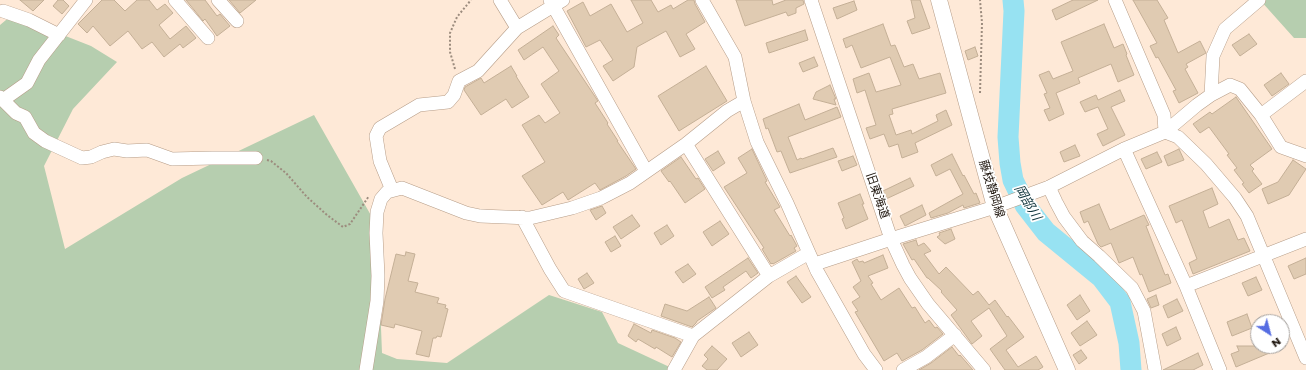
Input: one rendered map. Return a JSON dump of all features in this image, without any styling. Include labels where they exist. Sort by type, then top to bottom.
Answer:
[{"type":"main road","name":"藤枝静岡線","points":[[939,0],[1002,205],[1067,370]]},
{"type":"street","points":[[86,0],[39,60],[27,83],[1,99],[16,113],[26,117],[34,133],[44,141],[82,158],[91,157],[114,149],[127,152],[147,150],[172,159],[256,158]]},
{"type":"street","points":[[175,0],[208,38]]},
{"type":"street","points":[[218,0],[237,21]]},
{"type":"street","points":[[500,0],[517,28]]},
{"type":"street","points":[[702,0],[735,57],[744,101],[757,142],[787,203],[817,271],[864,354],[876,370]]},
{"type":"street","name":"旧東海道","points":[[811,0],[891,239],[910,278],[928,304],[984,370]]},
{"type":"street","points":[[1115,0],[1164,115],[1165,132]]},
{"type":"street","points":[[1211,95],[1213,56],[1225,29],[1259,0]]},
{"type":"street","points":[[390,191],[380,162],[376,136],[380,128],[419,105],[448,102],[454,95],[459,80],[478,71],[517,28],[555,2],[646,171]]},
{"type":"street","points":[[3,11],[29,20],[59,35]]},
{"type":"street","points":[[1261,116],[1306,81]]},
{"type":"street","points":[[674,370],[693,336],[768,276],[812,259],[891,239],[1002,205],[1049,187],[1124,150],[1165,132],[1211,95],[1230,85],[1240,89],[1261,116],[1281,147],[1306,156]]},
{"type":"street","points":[[366,370],[377,301],[377,212],[381,199],[390,191],[402,188],[466,213],[480,216],[530,218],[572,208],[601,198],[630,183],[686,144],[727,111],[744,101]]},
{"type":"street","points":[[1165,132],[1178,137],[1200,159],[1235,198],[1247,216],[1306,358]]},
{"type":"street","points":[[686,144],[768,276]]},
{"type":"street","points":[[1124,150],[1186,286],[1220,370]]},
{"type":"street","points":[[1049,187],[1064,217],[1082,241],[1132,288],[1144,311],[1155,370]]},
{"type":"street","points":[[522,217],[550,269],[564,291],[693,336]]},
{"type":"street","points":[[1186,286],[1306,239]]},
{"type":"street","points":[[903,370],[926,357],[955,335]]},
{"type":"path","points":[[459,80],[450,52],[450,33],[456,17],[471,0]]},
{"type":"path","points":[[980,0],[982,23],[980,93]]},
{"type":"path","points":[[256,158],[271,161],[286,173],[307,197],[343,227],[350,224],[368,196],[390,191]]},
{"type":"green space","points":[[1260,0],[1306,0],[1306,38],[1294,38]]},
{"type":"green space","points":[[12,15],[91,46],[117,62],[73,109],[44,166],[65,249],[182,178],[314,115],[377,226],[382,353],[397,359],[447,363],[549,295],[602,312],[618,343],[676,370],[0,370],[0,25]]},
{"type":"building","points":[[20,0],[44,0],[33,11]]},
{"type":"building","points":[[58,0],[63,0],[69,6],[62,14],[53,6]]},
{"type":"building","points":[[102,0],[114,0],[125,11],[137,0],[149,0],[157,10],[165,4],[173,13],[159,25],[170,39],[186,26],[196,38],[183,48],[180,44],[164,57],[152,42],[142,49],[128,31],[110,46],[93,26],[87,33],[78,24]]},
{"type":"building","points":[[186,0],[205,0],[217,16],[220,14],[230,26],[217,36],[205,19],[203,21]]},
{"type":"building","points":[[229,0],[256,0],[240,13]]},
{"type":"building","points":[[631,0],[651,0],[658,12],[671,5],[673,9],[688,0],[694,0],[705,22],[686,34],[695,49],[680,57],[666,31],[637,47],[634,67],[613,81],[603,66],[613,60],[600,40],[586,47],[567,11],[583,2],[590,16],[611,4],[627,32],[643,23]]},
{"type":"building","points":[[736,0],[772,0],[773,5],[786,0],[803,0],[804,4],[796,8],[796,13],[788,16],[786,12],[745,26]]},
{"type":"building","points":[[911,0],[920,0],[930,28],[912,34],[907,21],[915,18]]},
{"type":"building","points":[[1073,0],[1098,0],[1056,20],[1052,10]]},
{"type":"building","points":[[1133,0],[1157,0],[1168,18],[1164,20],[1178,53],[1200,41],[1206,53],[1186,64],[1188,67],[1185,69],[1198,93],[1179,103],[1173,91],[1176,90],[1158,57],[1156,58],[1150,46],[1157,43]]},
{"type":"building","points":[[854,1],[857,10],[837,19],[833,8]]},
{"type":"building","points":[[883,24],[891,46],[895,45],[904,67],[913,64],[919,79],[940,73],[946,93],[892,109],[893,114],[889,115],[896,135],[911,130],[912,134],[938,121],[936,115],[946,110],[952,125],[915,143],[918,152],[902,158],[898,144],[889,147],[884,134],[870,139],[866,128],[876,125],[865,90],[857,93],[853,79],[869,73],[876,92],[901,85],[890,57],[861,68],[852,45],[846,48],[843,39]]},
{"type":"building","points":[[1104,24],[1114,48],[1123,44],[1134,75],[1118,82],[1111,64],[1078,78],[1080,83],[1056,93],[1064,114],[1049,121],[1044,110],[1050,108],[1044,94],[1047,93],[1039,75],[1049,71],[1053,79],[1073,71],[1061,42]]},
{"type":"building","points":[[553,26],[559,35],[556,38],[598,101],[595,103],[608,123],[607,124],[617,141],[636,169],[600,190],[595,183],[568,200],[563,192],[542,205],[522,176],[545,162],[522,125],[539,115],[545,123],[560,113],[541,84],[559,71],[543,47],[524,60],[518,50]]},
{"type":"building","points":[[805,30],[808,40],[769,53],[766,43]]},
{"type":"building","points":[[1249,34],[1257,44],[1240,56],[1232,45]]},
{"type":"building","points":[[975,47],[978,56],[968,60],[965,51]]},
{"type":"building","points":[[814,57],[818,66],[803,72],[799,63]]},
{"type":"building","points":[[511,66],[529,97],[512,108],[506,99],[481,115],[464,90],[465,87],[481,78],[484,83]]},
{"type":"building","points":[[706,66],[727,101],[679,131],[658,96]]},
{"type":"building","points":[[1281,73],[1289,84],[1272,96],[1264,85]]},
{"type":"building","points":[[830,85],[836,99],[834,99],[836,105],[813,99],[816,92]]},
{"type":"building","points":[[1120,90],[1125,101],[1111,107],[1125,135],[1103,146],[1097,134],[1108,129],[1098,107],[1085,112],[1080,102],[1096,95],[1098,100]]},
{"type":"building","points":[[1236,97],[1272,149],[1250,165],[1254,169],[1252,171],[1262,184],[1249,193],[1242,184],[1244,183],[1234,170],[1237,168],[1227,155],[1229,154],[1209,127],[1200,133],[1193,124],[1210,112],[1212,114]]},
{"type":"building","points":[[799,104],[805,120],[837,107],[841,117],[788,137],[797,160],[833,148],[837,157],[790,173],[781,151],[777,152],[763,119]]},
{"type":"building","points":[[1075,145],[1080,156],[1064,162],[1060,152]]},
{"type":"building","points":[[752,149],[767,181],[765,182],[780,207],[774,210],[797,246],[794,248],[796,251],[773,264],[771,264],[762,249],[764,248],[724,187],[747,173],[738,158]]},
{"type":"building","points":[[1179,149],[1184,160],[1168,166],[1164,156]]},
{"type":"building","points":[[718,151],[725,163],[713,171],[705,159]]},
{"type":"building","points":[[1157,152],[1162,162],[1146,169],[1141,159]]},
{"type":"building","points":[[952,154],[974,194],[976,193],[980,203],[964,208],[963,205],[948,213],[931,218],[929,213],[963,194],[950,169],[936,176],[931,165]]},
{"type":"building","points":[[853,156],[857,165],[842,171],[838,161]]},
{"type":"building","points":[[681,157],[705,189],[685,203],[661,171]]},
{"type":"building","points":[[1293,160],[1306,169],[1289,195],[1268,204],[1262,189],[1278,182]]},
{"type":"building","points":[[910,178],[914,186],[886,199],[883,191]]},
{"type":"building","points":[[1212,188],[1218,204],[1203,211],[1209,228],[1229,219],[1238,240],[1244,238],[1250,251],[1193,274],[1189,263],[1197,259],[1182,220],[1176,223],[1169,206]]},
{"type":"building","points":[[860,194],[868,219],[846,229],[842,219],[844,218],[838,203]]},
{"type":"building","points":[[1099,204],[1110,230],[1144,215],[1149,225],[1146,226],[1165,275],[1168,274],[1171,283],[1149,292],[1133,257],[1119,263],[1111,243],[1101,247],[1098,244],[1088,221],[1084,223],[1080,212]]},
{"type":"building","points":[[922,205],[926,215],[905,226],[900,216]]},
{"type":"building","points":[[602,206],[606,213],[596,220],[590,210]]},
{"type":"building","points":[[632,215],[640,226],[621,239],[613,227]]},
{"type":"building","points":[[720,221],[729,234],[712,246],[703,232]]},
{"type":"building","points":[[667,225],[674,236],[661,245],[654,233]]},
{"type":"building","points":[[951,229],[955,239],[945,244],[937,237],[940,235],[939,233]]},
{"type":"building","points":[[615,236],[621,246],[611,252],[605,242]]},
{"type":"building","points":[[916,240],[918,246],[924,243],[931,251],[924,254],[939,274],[946,267],[973,295],[978,291],[989,305],[995,300],[1007,317],[1008,316],[1024,337],[1006,350],[1018,367],[1036,356],[1043,367],[1038,370],[1005,370],[990,349],[1007,336],[989,308],[971,321],[982,336],[972,344],[951,315],[957,310],[941,292],[942,291],[927,278],[914,259],[912,260],[903,244]]},
{"type":"building","points":[[406,252],[415,254],[408,281],[418,283],[415,292],[439,298],[437,303],[446,305],[445,308],[448,309],[441,337],[437,336],[436,338],[433,338],[429,357],[416,354],[422,331],[395,324],[394,328],[381,325],[385,299],[396,254],[405,256]]},
{"type":"building","points":[[883,255],[888,268],[868,276],[881,300],[899,288],[912,308],[915,307],[925,323],[929,320],[935,328],[937,327],[943,334],[922,350],[902,361],[897,353],[884,361],[855,312],[858,311],[852,302],[860,297],[853,287],[861,281],[852,262],[857,259],[859,262],[863,261],[864,263]]},
{"type":"building","points":[[748,258],[758,273],[751,278],[746,271],[723,287],[725,290],[712,298],[705,287]]},
{"type":"building","points":[[1306,258],[1306,274],[1294,279],[1288,266]]},
{"type":"building","points":[[688,264],[696,274],[683,283],[675,272]]},
{"type":"building","points":[[587,273],[594,283],[584,289],[578,279]]},
{"type":"building","points":[[796,276],[811,297],[802,303],[787,282]]},
{"type":"building","points":[[1256,277],[1262,290],[1248,296],[1242,283]]},
{"type":"building","points":[[1080,295],[1090,311],[1077,320],[1067,305]]},
{"type":"building","points":[[1156,295],[1159,305],[1151,308],[1147,299]]},
{"type":"building","points":[[709,297],[716,308],[697,321],[692,327],[661,316],[665,304],[687,311]]},
{"type":"building","points":[[1177,299],[1183,311],[1168,318],[1163,306]]},
{"type":"building","points":[[1247,314],[1250,322],[1250,329],[1232,336],[1227,322]]},
{"type":"building","points":[[1087,321],[1097,335],[1080,346],[1071,333]]},
{"type":"building","points":[[634,324],[651,333],[652,330],[675,338],[681,342],[672,357],[656,347],[655,349],[638,339],[636,342],[628,336]]},
{"type":"building","points":[[1176,327],[1181,339],[1167,346],[1162,334]]},
{"type":"building","points":[[749,332],[758,345],[741,357],[732,343]]},
{"type":"building","points":[[712,346],[727,359],[717,370],[707,370],[702,366],[708,359],[704,355]]},
{"type":"building","points":[[1237,346],[1250,346],[1250,354],[1267,354],[1236,367],[1231,354],[1239,351]]},
{"type":"building","points":[[952,347],[973,370],[919,370],[931,363]]},
{"type":"building","points":[[1081,350],[1087,358],[1079,364],[1073,355]]},
{"type":"building","points":[[1198,353],[1203,365],[1193,370],[1163,370]]},
{"type":"waterway","name":"岡部川","points":[[1013,0],[1014,11],[1008,137],[1013,180],[1025,205],[1046,232],[1101,277],[1120,302],[1129,343],[1131,370]]}]
